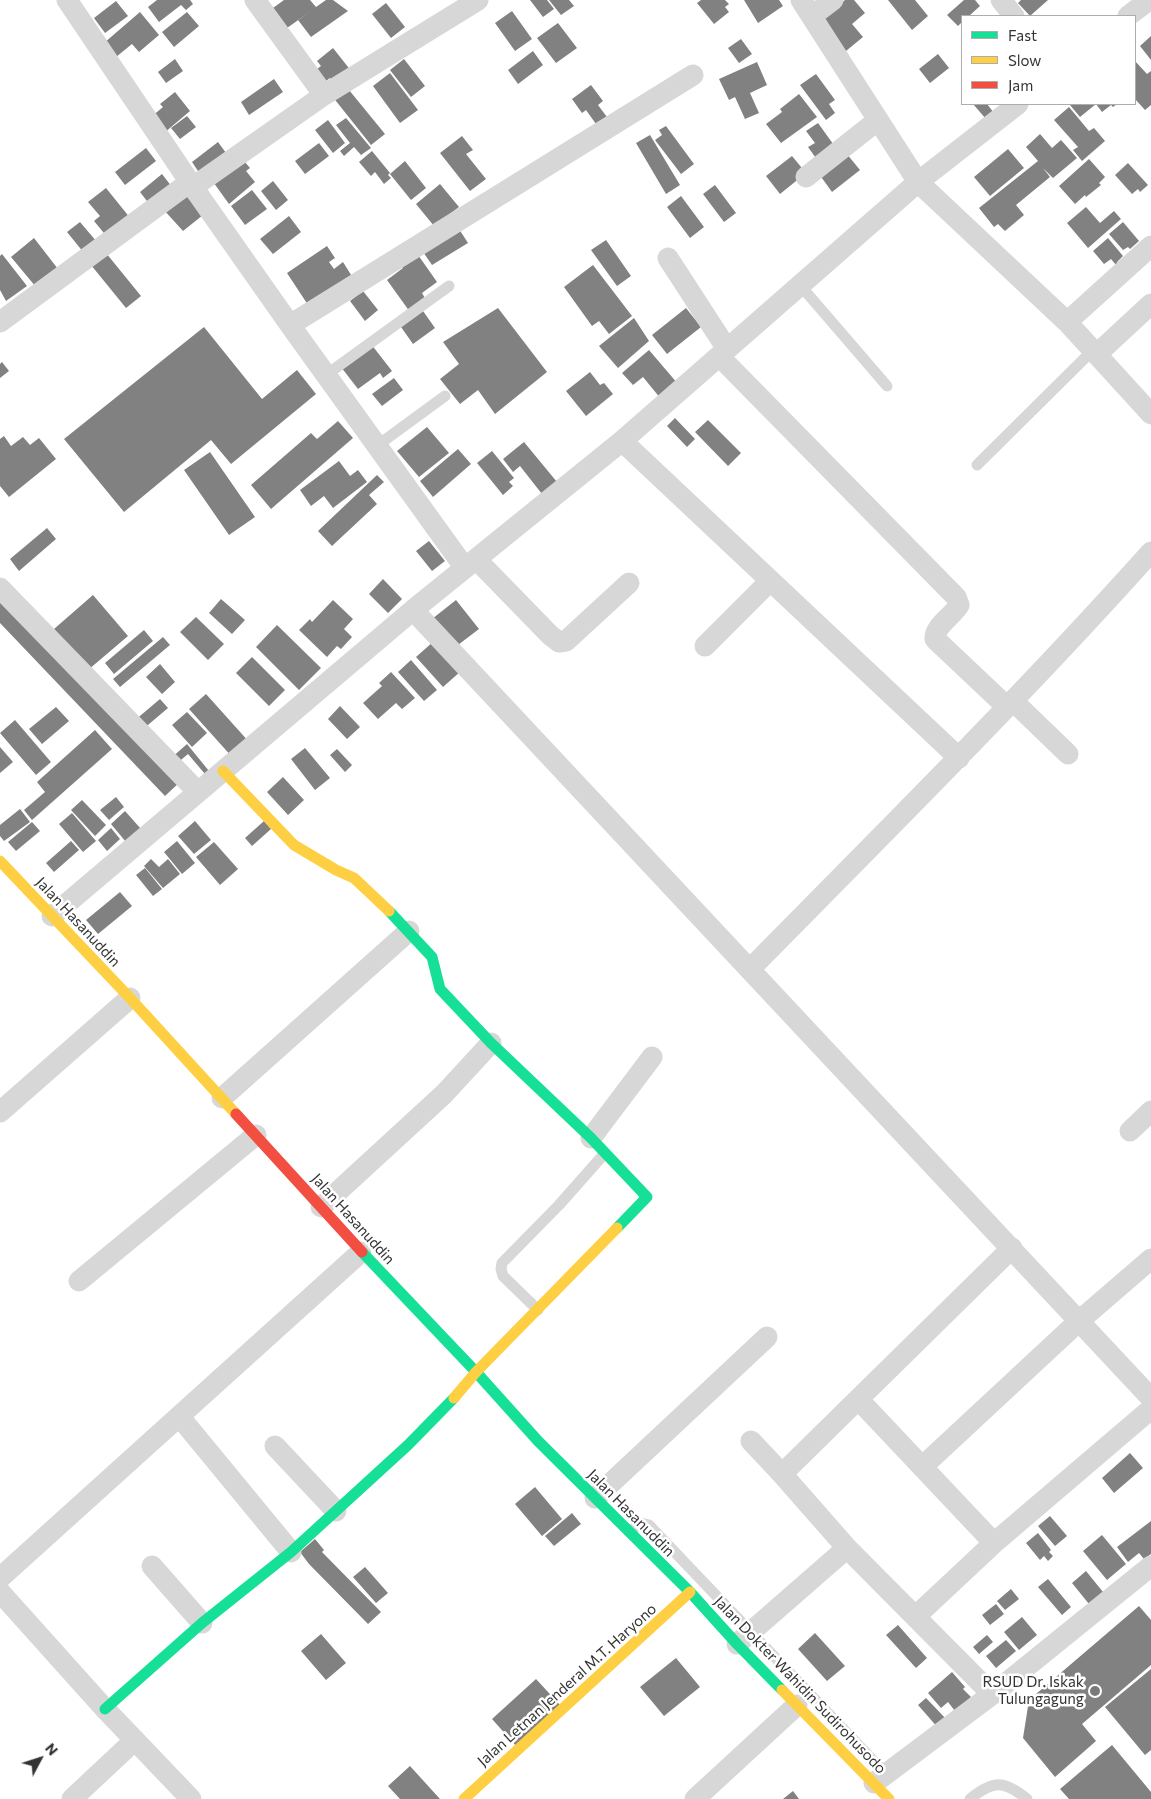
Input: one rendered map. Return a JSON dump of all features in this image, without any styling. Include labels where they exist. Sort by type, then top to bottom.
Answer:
[{"type":"street","points":[[67,0],[290,325],[378,445],[471,563],[559,642],[566,641],[629,583]]},
{"type":"street","points":[[255,0],[324,95]]},
{"type":"street","points":[[0,322],[192,184],[324,95],[478,0]]},
{"type":"street","points":[[833,0],[806,8],[918,182],[1067,322],[1151,414]]},
{"type":"street","points":[[1001,0],[1013,15]]},
{"type":"street","points":[[1129,15],[1149,0]]},
{"type":"street","points":[[290,325],[692,74]]},
{"type":"street","points":[[52,916],[413,610],[622,441],[918,182],[1017,105]]},
{"type":"street","points":[[806,177],[878,120]]},
{"type":"street","points":[[1067,322],[1151,246]]},
{"type":"street","points":[[668,258],[723,352],[956,597],[960,605],[936,632],[935,639],[1068,754]]},
{"type":"street","points":[[1095,352],[1151,304]]},
{"type":"street","points":[[622,441],[959,758]]},
{"type":"street","points":[[750,969],[959,758],[1151,552]]},
{"type":"street","points":[[706,646],[770,580]]},
{"type":"street","points":[[0,588],[198,792]]},
{"type":"street","points":[[413,610],[1151,1398]]},
{"type":"street","points":[[105,1708],[202,1623],[290,1552],[408,1446],[454,1400],[476,1372],[646,1199],[646,1196],[591,1138],[491,1043],[440,989],[432,957],[409,931],[354,878],[336,870],[294,845],[222,771]]},
{"type":"street","name":"Jalan Hasanuddin","points":[[0,861],[130,998],[361,1252],[476,1372],[538,1441],[690,1592]]},
{"type":"street","points":[[222,1098],[409,931]]},
{"type":"street","points":[[0,1112],[130,998]]},
{"type":"street","points":[[321,1207],[444,1094],[491,1043]]},
{"type":"street","points":[[591,1138],[652,1057]]},
{"type":"street","points":[[1130,1131],[1151,1111]]},
{"type":"street","points":[[79,1281],[256,1135]]},
{"type":"street","points":[[782,1474],[1012,1248]]},
{"type":"street","points":[[0,1578],[361,1252]]},
{"type":"street","points":[[922,1467],[1079,1321],[1151,1259]]},
{"type":"street","points":[[595,1498],[766,1337]]},
{"type":"street","points":[[858,1400],[994,1543]]},
{"type":"street","points":[[916,1616],[994,1543],[1151,1409]]},
{"type":"street","points":[[179,1416],[290,1552]]},
{"type":"street","points":[[751,1440],[847,1548],[984,1686]]},
{"type":"street","points":[[275,1446],[336,1511]]},
{"type":"street","points":[[744,1638],[847,1548]]},
{"type":"street","points":[[152,1566],[202,1623]]},
{"type":"street","points":[[880,1778],[994,1693],[1151,1566]]},
{"type":"street","points":[[0,1592],[191,1799]]},
{"type":"street","name":"Jalan Dokter Wahidin Sudirohusodo","points":[[690,1592],[744,1638],[797,1705],[880,1778],[889,1799]]},
{"type":"street","name":"Jalan Letnan Jenderal M.T. Haryono","points":[[464,1799],[690,1592]]},
{"type":"street","points":[[694,1799],[797,1705]]},
{"type":"street","points":[[72,1799],[135,1740]]},
{"type":"lane","points":[[326,375],[449,286]]},
{"type":"lane","points":[[800,286],[887,386]]},
{"type":"lane","points":[[977,465],[1095,352]]},
{"type":"lane","points":[[378,445],[445,396]]},
{"type":"lane","points":[[538,1310],[503,1276],[502,1263],[559,1205],[605,1154]]},
{"type":"lane","points":[[629,1532],[641,1523],[649,1525],[744,1638],[880,1778]]},
{"type":"lane","points":[[970,1799],[992,1784],[1004,1784],[1027,1799]]},
{"type":"building","points":[[157,0],[190,0],[193,4],[186,10],[181,5],[159,22],[148,7]]},
{"type":"building","points":[[284,0],[310,0],[316,7],[326,0],[333,0],[348,11],[311,37],[298,20],[287,28],[273,8]]},
{"type":"building","points":[[530,0],[547,0],[554,9],[543,17]]},
{"type":"building","points":[[549,0],[569,0],[574,6],[561,15]]},
{"type":"building","points":[[701,0],[725,0],[729,4],[725,7],[729,12],[714,24],[697,3]]},
{"type":"building","points":[[744,0],[779,0],[783,6],[758,23]]},
{"type":"building","points":[[845,0],[854,0],[865,13],[852,24],[863,37],[846,51],[820,21]]},
{"type":"building","points":[[888,0],[915,0],[928,16],[912,30]]},
{"type":"building","points":[[964,0],[975,0],[980,6],[970,15],[961,15],[961,23],[958,26],[947,15]]},
{"type":"building","points":[[1021,0],[1048,0],[1031,15],[1018,3]]},
{"type":"building","points":[[116,1],[128,16],[105,33],[94,18]]},
{"type":"building","points":[[386,3],[405,27],[391,38],[372,14]]},
{"type":"building","points":[[512,11],[532,39],[515,51],[495,23]]},
{"type":"building","points":[[140,12],[159,35],[139,52],[132,44],[116,57],[104,43]]},
{"type":"building","points":[[187,12],[199,26],[174,47],[162,32]]},
{"type":"building","points":[[558,23],[577,48],[556,63],[537,38]]},
{"type":"building","points":[[1151,36],[1151,60],[1140,46]]},
{"type":"building","points":[[741,39],[752,54],[739,63],[728,48]]},
{"type":"building","points":[[333,48],[352,72],[335,85],[330,78],[322,84],[313,72],[321,66],[317,61]]},
{"type":"building","points":[[533,51],[543,65],[518,84],[508,70]]},
{"type":"building","points":[[938,54],[949,68],[930,83],[919,69]]},
{"type":"building","points":[[175,59],[183,71],[166,83],[158,72]]},
{"type":"building","points":[[404,59],[425,86],[411,97],[390,70]]},
{"type":"building","points":[[757,62],[767,85],[750,93],[759,113],[745,119],[735,97],[729,100],[719,79]]},
{"type":"building","points":[[1136,62],[1147,74],[1151,71],[1151,105],[1145,110],[1136,100]]},
{"type":"building","points":[[390,73],[418,110],[400,123],[373,86]]},
{"type":"building","points":[[816,74],[835,100],[829,104],[835,113],[826,120],[800,85]]},
{"type":"building","points":[[274,79],[283,92],[249,115],[241,102]]},
{"type":"building","points":[[591,85],[603,101],[598,105],[607,117],[596,124],[586,110],[582,113],[572,99]]},
{"type":"building","points":[[349,90],[385,134],[371,145],[332,96]]},
{"type":"building","points":[[175,92],[190,111],[164,133],[151,117],[163,107],[160,104]]},
{"type":"building","points":[[799,94],[817,117],[781,143],[766,124],[782,112],[780,109]]},
{"type":"building","points":[[974,105],[988,105],[994,113],[986,119]]},
{"type":"building","points":[[1070,105],[1095,105],[1080,117]]},
{"type":"building","points":[[1097,105],[1111,105],[1102,112]]},
{"type":"building","points":[[1069,107],[1089,131],[1094,128],[1105,141],[1082,161],[1073,150],[1078,147],[1054,120]]},
{"type":"building","points":[[187,116],[196,127],[180,139],[171,128]]},
{"type":"building","points":[[346,118],[371,148],[361,155],[354,147],[344,156],[340,151],[350,143],[336,125]]},
{"type":"building","points":[[328,120],[345,143],[333,153],[315,130]]},
{"type":"building","points":[[818,123],[836,148],[818,161],[808,147],[815,143],[806,131]]},
{"type":"building","points":[[666,126],[694,164],[681,174],[655,140],[662,135],[659,130]]},
{"type":"building","points":[[1040,134],[1052,148],[1061,140],[1077,158],[1053,178],[1043,168],[1050,177],[1016,205],[1024,215],[1005,231],[998,224],[994,227],[979,208],[1038,161],[1026,147]]},
{"type":"building","points":[[650,135],[680,185],[666,194],[636,143]]},
{"type":"building","points":[[462,136],[473,150],[466,154],[486,179],[470,191],[440,153]]},
{"type":"building","points":[[218,142],[229,157],[202,177],[192,162]]},
{"type":"building","points":[[319,143],[329,156],[305,174],[295,161]]},
{"type":"building","points":[[146,148],[156,161],[125,185],[115,172]]},
{"type":"building","points":[[1008,149],[1024,168],[990,196],[974,177]]},
{"type":"building","points":[[372,151],[390,173],[388,175],[391,178],[384,184],[375,172],[371,176],[359,162]]},
{"type":"building","points":[[846,153],[860,170],[832,192],[819,174]]},
{"type":"building","points":[[239,155],[250,168],[246,171],[255,182],[229,204],[211,179]]},
{"type":"building","points":[[792,156],[806,173],[780,194],[766,176]]},
{"type":"building","points":[[1089,159],[1105,177],[1099,183],[1101,185],[1075,204],[1059,186]]},
{"type":"building","points":[[405,161],[426,188],[411,200],[390,174]]},
{"type":"building","points":[[1128,163],[1148,185],[1140,192],[1138,189],[1132,194],[1115,175]]},
{"type":"building","points":[[162,174],[172,187],[150,205],[140,192]]},
{"type":"building","points":[[273,181],[288,200],[276,210],[261,191]]},
{"type":"building","points":[[440,184],[459,207],[434,226],[416,204]]},
{"type":"building","points":[[715,185],[736,213],[724,222],[703,194]]},
{"type":"building","points":[[106,188],[131,219],[108,238],[94,221],[100,216],[88,202]]},
{"type":"building","points":[[252,190],[267,209],[245,225],[231,206]]},
{"type":"building","points":[[183,192],[203,215],[183,231],[163,209]]},
{"type":"building","points":[[681,196],[704,227],[690,238],[667,207]]},
{"type":"building","points":[[1086,207],[1100,223],[1114,211],[1121,219],[1088,248],[1067,223]]},
{"type":"building","points":[[289,216],[301,232],[273,254],[260,239]]},
{"type":"building","points":[[80,222],[97,242],[84,253],[67,232]]},
{"type":"building","points":[[1123,222],[1139,241],[1130,249],[1128,247],[1123,250],[1109,234]]},
{"type":"building","points":[[457,226],[468,243],[432,265],[421,249]]},
{"type":"building","points":[[34,238],[58,269],[36,287],[11,257]]},
{"type":"building","points":[[1108,238],[1123,256],[1117,262],[1119,265],[1117,266],[1111,259],[1104,264],[1093,251]]},
{"type":"building","points":[[606,240],[631,276],[617,286],[591,250]]},
{"type":"building","points":[[327,246],[335,258],[329,262],[334,269],[343,262],[353,278],[310,308],[287,273]]},
{"type":"building","points":[[416,252],[437,282],[422,293],[426,300],[410,312],[387,280],[403,268],[400,264]]},
{"type":"building","points":[[106,253],[141,296],[126,308],[91,265]]},
{"type":"building","points":[[2,254],[27,286],[6,301],[0,290],[0,256]]},
{"type":"building","points":[[593,265],[632,316],[609,334],[599,321],[592,326],[564,287]]},
{"type":"building","points":[[363,291],[378,310],[365,321],[350,301]]},
{"type":"building","points":[[498,308],[547,372],[495,414],[478,390],[460,404],[440,379],[459,364],[443,342]]},
{"type":"building","points":[[686,308],[701,327],[667,354],[652,335]]},
{"type":"building","points":[[423,311],[435,328],[413,344],[401,327]]},
{"type":"building","points":[[634,318],[649,341],[618,368],[599,346]]},
{"type":"building","points":[[204,327],[262,399],[297,370],[316,394],[231,464],[211,440],[124,512],[64,439]]},
{"type":"building","points":[[371,344],[392,371],[383,378],[380,373],[358,389],[341,367]]},
{"type":"building","points":[[649,350],[678,384],[661,399],[643,377],[633,385],[622,373]]},
{"type":"building","points":[[2,362],[9,371],[0,378],[0,364]]},
{"type":"building","points":[[590,372],[600,385],[604,383],[613,394],[586,416],[566,391]]},
{"type":"building","points":[[394,378],[403,390],[382,406],[372,394]]},
{"type":"building","points":[[675,418],[695,439],[687,447],[667,426]]},
{"type":"building","points":[[708,420],[741,453],[728,466],[695,432]]},
{"type":"building","points":[[338,421],[353,438],[271,509],[251,485],[311,433],[317,439]]},
{"type":"building","points":[[427,427],[449,453],[419,477],[397,451]]},
{"type":"building","points":[[4,436],[11,446],[23,437],[30,445],[39,438],[56,459],[9,497],[0,486],[0,439]]},
{"type":"building","points":[[524,442],[557,482],[542,494],[520,466],[513,472],[503,459]]},
{"type":"building","points":[[458,449],[471,464],[433,497],[420,481]]},
{"type":"building","points":[[492,451],[514,478],[509,482],[513,486],[503,495],[477,463]]},
{"type":"building","points":[[210,452],[255,517],[229,535],[184,470]]},
{"type":"building","points":[[339,461],[350,476],[358,470],[367,482],[333,508],[324,496],[311,506],[300,490]]},
{"type":"building","points":[[377,475],[384,482],[369,495],[377,504],[332,546],[318,531]]},
{"type":"building","points":[[47,528],[56,539],[19,571],[10,559]]},
{"type":"building","points":[[429,541],[445,561],[432,571],[416,551]]},
{"type":"building","points":[[383,579],[402,599],[388,613],[369,594]]},
{"type":"building","points":[[0,590],[181,781],[165,796],[0,623]]},
{"type":"building","points":[[93,595],[128,636],[88,670],[54,629]]},
{"type":"building","points":[[221,599],[245,620],[232,634],[209,613]]},
{"type":"building","points":[[333,600],[353,619],[344,629],[352,637],[341,649],[337,646],[327,657],[299,630],[310,619],[312,622]]},
{"type":"building","points":[[456,600],[479,629],[454,648],[432,619]]},
{"type":"building","points":[[196,617],[224,644],[208,660],[180,632]]},
{"type":"building","points":[[277,625],[321,668],[299,690],[256,647]]},
{"type":"building","points":[[144,630],[153,641],[114,674],[105,663]]},
{"type":"building","points":[[163,637],[170,645],[120,687],[113,679]]},
{"type":"building","points":[[434,641],[461,671],[443,687],[416,657]]},
{"type":"building","points":[[252,657],[285,690],[269,706],[236,673]]},
{"type":"building","points":[[411,660],[437,690],[424,701],[398,672]]},
{"type":"building","points":[[160,664],[175,682],[162,694],[146,677]]},
{"type":"building","points":[[391,672],[415,698],[402,709],[396,703],[378,719],[363,703],[382,686],[379,683]]},
{"type":"building","points":[[206,694],[250,743],[233,758],[189,709]]},
{"type":"building","points":[[160,699],[168,708],[142,730],[134,721]]},
{"type":"building","points":[[340,706],[360,727],[347,739],[328,719]]},
{"type":"building","points":[[56,707],[69,721],[42,744],[29,729]]},
{"type":"building","points":[[187,712],[207,733],[192,747],[172,725]]},
{"type":"building","points":[[15,720],[51,762],[36,775],[0,733]]},
{"type":"building","points":[[95,730],[112,749],[32,820],[24,810],[45,792],[37,782]]},
{"type":"building","points":[[187,744],[209,771],[205,774],[188,754],[175,765],[170,759]]},
{"type":"building","points":[[0,747],[13,762],[0,773]]},
{"type":"building","points":[[305,748],[330,778],[315,790],[291,759]]},
{"type":"building","points":[[337,749],[352,765],[345,772],[330,755]]},
{"type":"building","points":[[283,777],[304,800],[288,815],[267,792]]},
{"type":"building","points":[[116,797],[124,807],[109,820],[100,810]]},
{"type":"building","points":[[82,800],[106,825],[95,836],[71,810]]},
{"type":"building","points":[[20,809],[30,822],[4,841],[0,836],[0,825]]},
{"type":"building","points":[[125,811],[141,829],[126,842],[111,824]]},
{"type":"building","points":[[72,813],[96,841],[83,852],[59,824]]},
{"type":"building","points":[[195,821],[211,840],[194,854],[178,836]]},
{"type":"building","points":[[264,821],[271,829],[252,846],[245,838]]},
{"type":"building","points":[[32,822],[40,831],[16,851],[8,842]]},
{"type":"building","points":[[111,828],[120,839],[107,851],[98,840]]},
{"type":"building","points":[[71,841],[79,850],[54,872],[46,863]]},
{"type":"building","points":[[177,841],[195,863],[182,874],[164,852]]},
{"type":"building","points":[[214,842],[238,869],[220,885],[196,857]]},
{"type":"building","points":[[151,859],[159,867],[168,859],[180,874],[163,888],[144,866]]},
{"type":"building","points":[[145,868],[162,889],[153,896],[136,875]]},
{"type":"building","points":[[120,892],[132,906],[98,934],[86,920]]},
{"type":"building","points":[[1130,1453],[1143,1468],[1114,1493],[1102,1478]]},
{"type":"building","points":[[535,1487],[562,1519],[542,1536],[515,1504]]},
{"type":"building","points":[[572,1513],[581,1524],[554,1546],[545,1536]]},
{"type":"building","points":[[1050,1516],[1067,1536],[1055,1546],[1038,1526]]},
{"type":"building","points":[[1151,1521],[1151,1554],[1144,1559],[1139,1553],[1128,1562],[1117,1547]]},
{"type":"building","points":[[1038,1533],[1051,1550],[1049,1552],[1053,1556],[1048,1561],[1044,1556],[1040,1560],[1026,1543]]},
{"type":"building","points":[[1102,1535],[1126,1564],[1107,1580],[1083,1551]]},
{"type":"building","points":[[315,1539],[324,1550],[322,1552],[381,1612],[368,1624],[309,1564],[300,1552]]},
{"type":"building","points":[[365,1567],[388,1593],[376,1603],[353,1577]]},
{"type":"building","points":[[1086,1571],[1103,1592],[1089,1604],[1072,1583]]},
{"type":"building","points":[[1048,1579],[1071,1607],[1062,1615],[1038,1587]]},
{"type":"building","points":[[1011,1589],[1019,1599],[1005,1610],[997,1601]]},
{"type":"building","points":[[996,1604],[1004,1614],[990,1625],[982,1615]]},
{"type":"building","points":[[1139,1606],[1151,1620],[1151,1665],[1082,1724],[1096,1741],[1055,1777],[1023,1738],[1029,1700]]},
{"type":"building","points":[[1022,1617],[1037,1635],[1019,1650],[1004,1632]]},
{"type":"building","points":[[898,1625],[927,1658],[916,1668],[886,1635]]},
{"type":"building","points":[[815,1633],[845,1666],[827,1681],[798,1649]]},
{"type":"building","points":[[321,1634],[346,1663],[326,1680],[301,1651]]},
{"type":"building","points":[[987,1635],[993,1642],[979,1654],[973,1647]]},
{"type":"building","points":[[1006,1640],[1016,1651],[996,1668],[986,1656]]},
{"type":"building","points":[[676,1658],[700,1687],[664,1716],[640,1687]]},
{"type":"building","points":[[1151,1669],[1151,1750],[1145,1755],[1105,1707]]},
{"type":"building","points":[[952,1672],[965,1687],[963,1689],[971,1697],[955,1711],[948,1702],[941,1708],[928,1693]]},
{"type":"building","points":[[536,1679],[560,1705],[516,1746],[492,1719]]},
{"type":"building","points":[[926,1698],[948,1721],[939,1729],[918,1705]]},
{"type":"building","points":[[1112,1745],[1151,1792],[1151,1799],[1069,1799],[1060,1789]]},
{"type":"building","points":[[410,1766],[440,1799],[400,1799],[388,1786]]},
{"type":"building","points":[[793,1791],[799,1799],[783,1799]]},
{"type":"traffic: fast","points":[[389,911],[432,957],[440,989],[491,1043],[591,1138],[647,1197],[617,1228]]},
{"type":"traffic: fast","points":[[362,1252],[476,1372],[538,1441],[690,1592],[782,1690]]},
{"type":"traffic: fast","points":[[105,1709],[202,1623],[291,1552],[408,1445],[454,1398]]},
{"type":"traffic: slow","points":[[223,771],[294,845],[336,870],[354,878],[389,911]]},
{"type":"traffic: slow","points":[[0,861],[130,998],[236,1114]]},
{"type":"traffic: slow","points":[[454,1398],[476,1372],[617,1228]]},
{"type":"traffic: slow","points":[[464,1799],[690,1592]]},
{"type":"traffic: slow","points":[[782,1690],[889,1799]]},
{"type":"traffic: jam","points":[[236,1114],[362,1252]]},
{"type":"place","name":"RSUD Dr. Iskak Tulungagung","points":[[1095,1691]]}]
